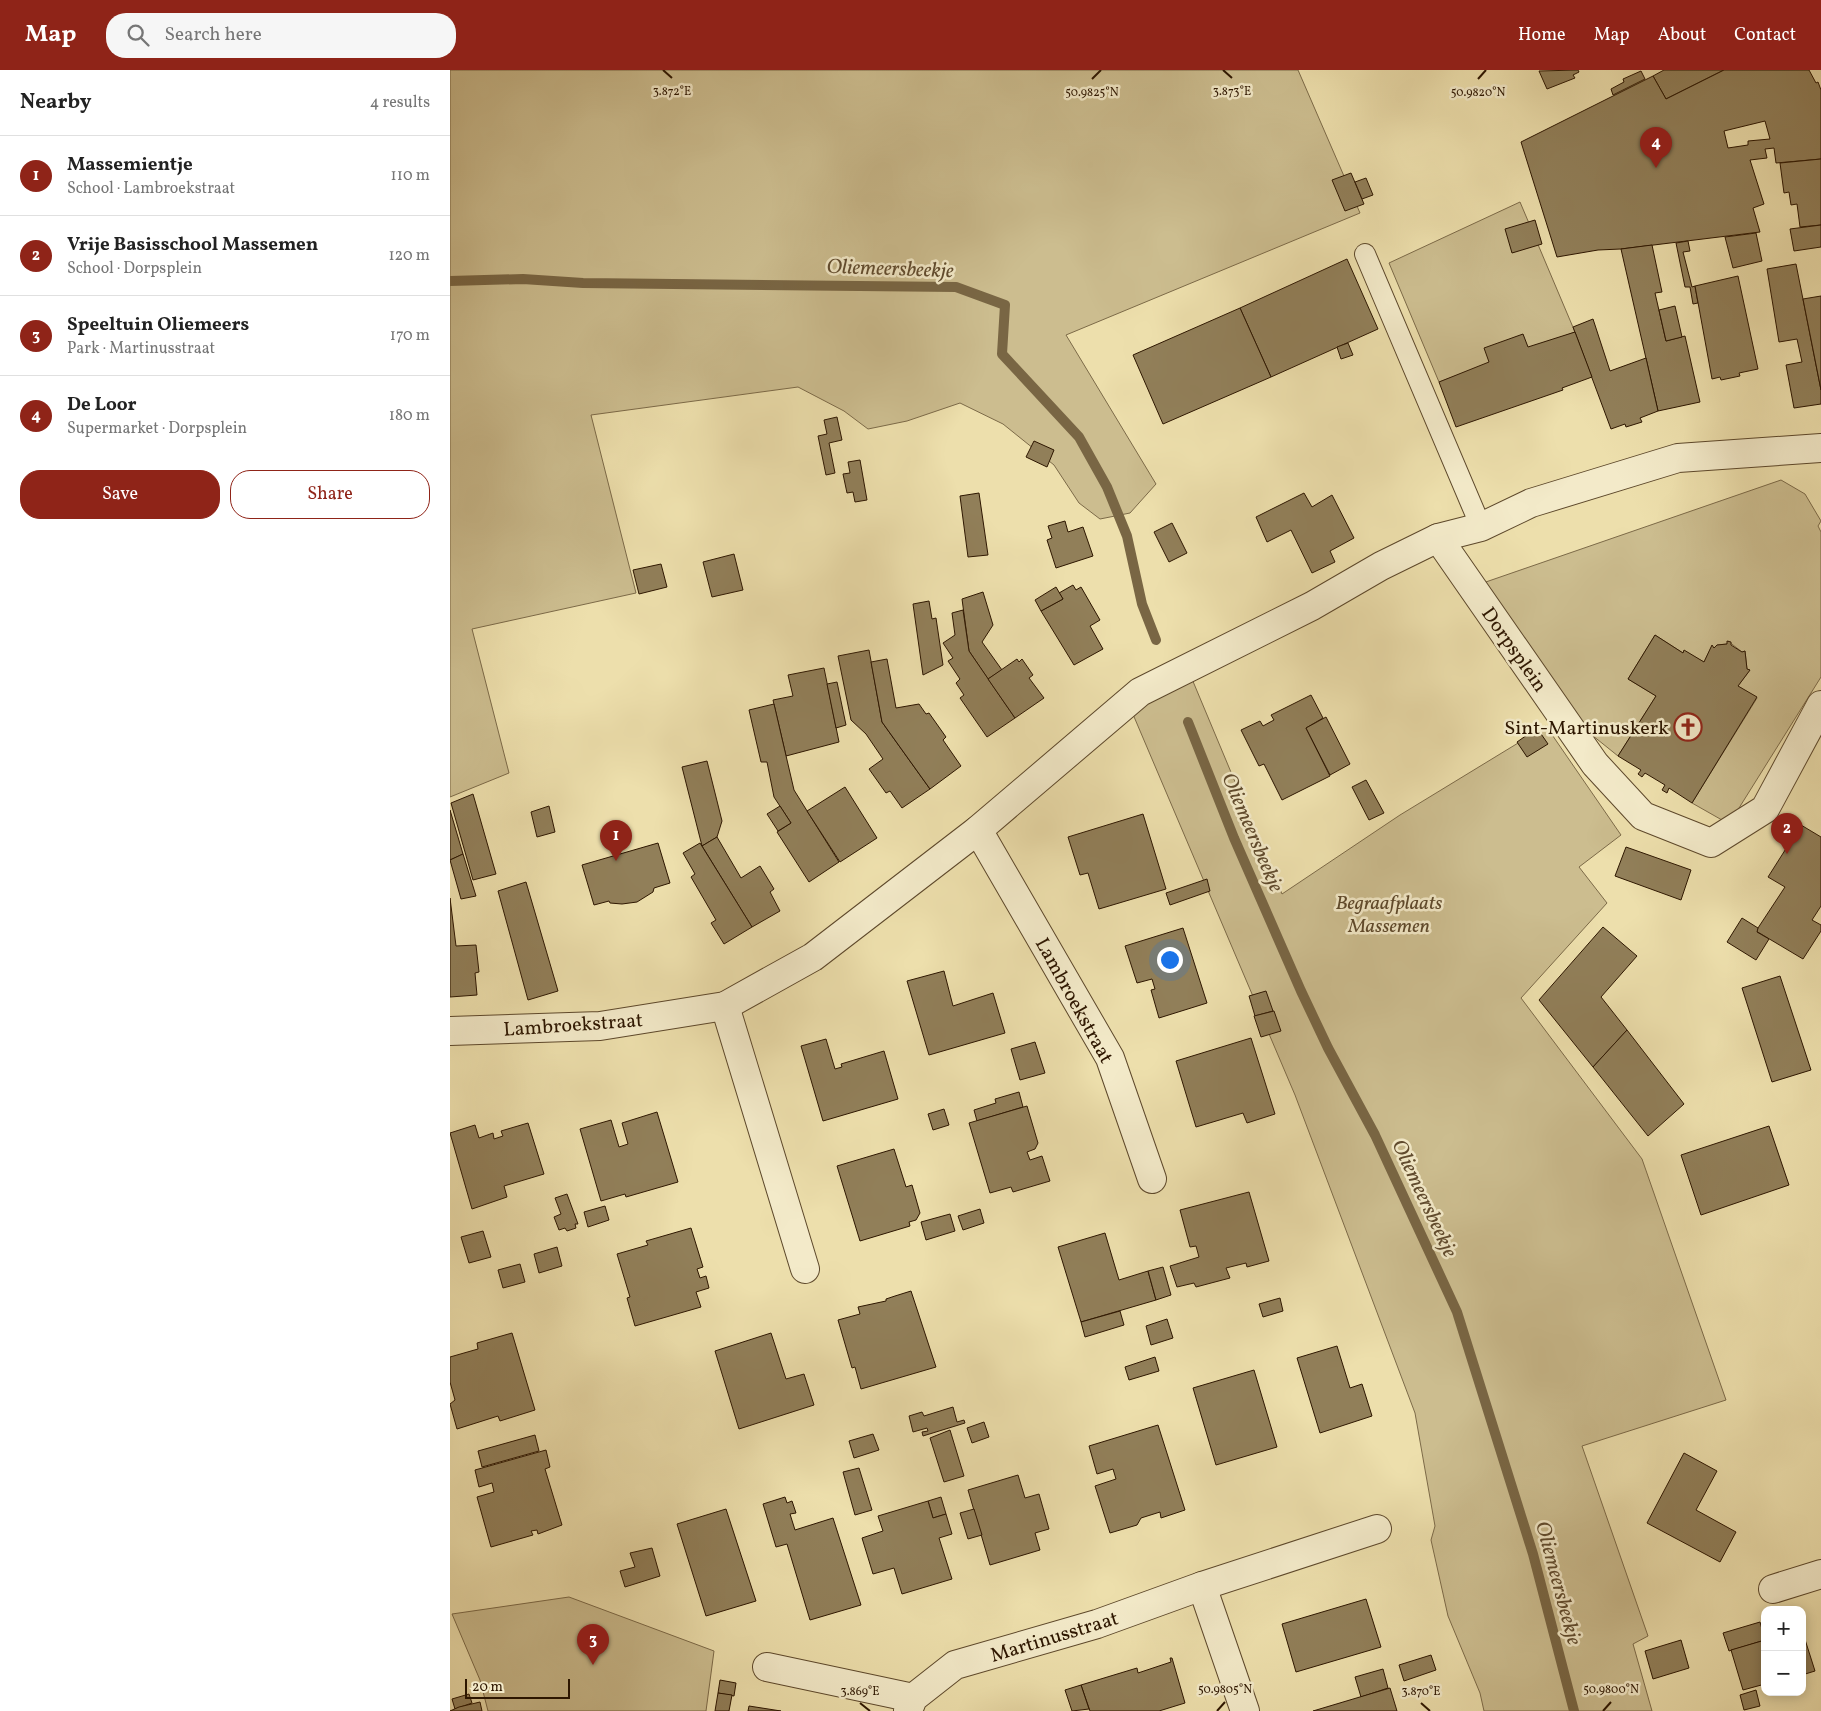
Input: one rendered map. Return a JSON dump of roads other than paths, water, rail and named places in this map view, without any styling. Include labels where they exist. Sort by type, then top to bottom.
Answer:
[{"type":"street","points":[[1438,538],[1481,527],[1531,503],[1678,458],[1821,448]]},
{"type":"street","name":"Lambroekstraat","points":[[450,1031],[600,1026],[725,1006],[813,957],[978,830],[1140,692],[1312,606],[1381,566],[1438,538]]},
{"type":"street","name":"Dorpsplein","points":[[1438,538],[1596,764],[1643,816],[1711,843],[1764,809],[1821,705]]},
{"type":"street","name":"Lambroekstraat","points":[[978,830],[1110,1058],[1152,1179]]},
{"type":"street","points":[[725,1006],[805,1269]]},
{"type":"street","name":"Martinusstraat","points":[[767,1667],[910,1705],[955,1665],[1097,1624],[1202,1586],[1377,1529]]},
{"type":"street","points":[[1773,1590],[1821,1574]]},
{"type":"street","points":[[1202,1586],[1245,1711]]},
{"type":"lane","points":[[1365,254],[1481,527]]},
{"type":"waterway","name":"Oliemeersbeekje","points":[[450,281],[523,279],[583,283],[956,287],[1005,305],[1002,354],[1079,437],[1107,487],[1127,536],[1142,604],[1156,640]]},
{"type":"waterway","name":"Oliemeersbeekje","points":[[1188,722],[1234,838],[1301,991],[1328,1048],[1375,1135],[1457,1312],[1533,1554],[1574,1711]]},
{"type":"place","name":"De Loor","points":[[1656,168]]},
{"type":"place","name":"Sint-Martinuskerk","points":[[1688,727]]},
{"type":"place","name":"Vrije Basisschool Massemen","points":[[1787,854]]},
{"type":"place","name":"Massemientje","points":[[616,861]]},
{"type":"place","name":"Speeltuin Oliemeers","points":[[593,1665]]},
{"type":"park label","name":"Begraafplaats Massemen","points":[[1389,914]]}]
